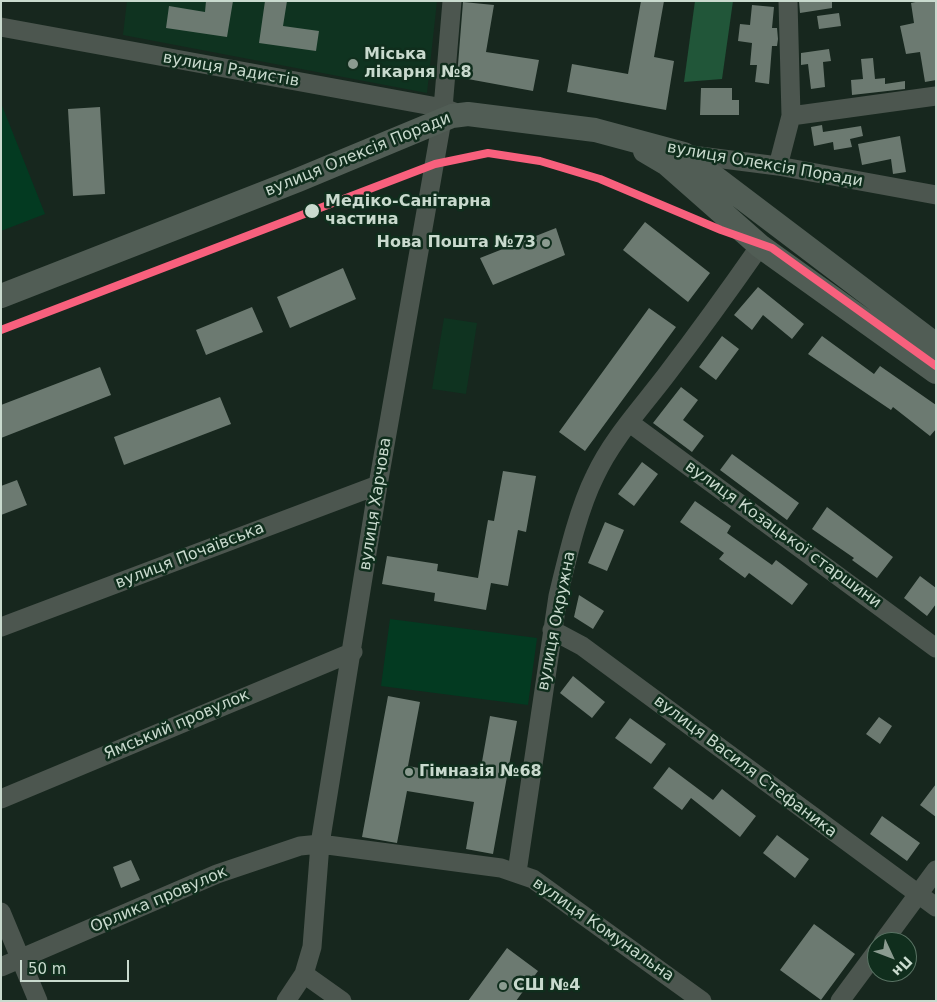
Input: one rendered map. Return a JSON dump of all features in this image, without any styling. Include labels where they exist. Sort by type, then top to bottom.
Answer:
[{"type":"main road","name":"вулиця Олексія Поради","points":[[1,296],[298,180],[449,114],[595,130],[684,154]]},
{"type":"main road","points":[[595,130],[652,154],[667,164],[760,246],[936,372]]},
{"type":"main road","points":[[684,154],[936,345]]},
{"type":"street","name":"вулиця Харчова","points":[[286,1001],[304,974],[312,947],[320,844],[353,652],[378,485],[449,114],[452,1]]},
{"type":"street","points":[[778,166],[792,116],[788,1]]},
{"type":"street","name":"вулиця Радистів","points":[[1,27],[449,114]]},
{"type":"street","points":[[792,116],[936,96]]},
{"type":"street","name":"вулиця Олексія Поради","points":[[684,154],[778,166],[936,195]]},
{"type":"street","name":"вулиця Окружна","points":[[517,872],[552,630],[568,554],[594,478],[630,422],[704,326],[760,246]]},
{"type":"street","name":"вулиця Козацької старшини","points":[[630,422],[936,648]]},
{"type":"street","name":"вулиця Почаївська","points":[[1,627],[378,485]]},
{"type":"street","name":"вулиця Василя Стефаника","points":[[552,630],[582,646],[936,907]]},
{"type":"street","name":"Ямський провулок","points":[[1,799],[353,652]]},
{"type":"street","name":"вулиця Комунальна","points":[[320,844],[501,868],[517,872],[533,879],[702,1001]]},
{"type":"street","name":"Орлика провулок","points":[[1,967],[232,868],[284,850],[320,844]]},
{"type":"street","points":[[891,932],[936,870]]},
{"type":"street","points":[[1,912],[38,1001]]},
{"type":"street","points":[[840,1001],[867,965]]},
{"type":"street","points":[[304,974],[342,1001]]},
{"type":"shaded area","name":"Міська лікарня №8","points":[[127,1],[437,1],[427,93],[123,35]]},
{"type":"shaded area","points":[[695,1],[733,1],[722,79],[684,82]]},
{"type":"shaded area","points":[[1,103],[45,214],[1,231]]},
{"type":"shaded area","points":[[444,318],[477,323],[466,394],[432,389]]},
{"type":"shaded area","points":[[390,619],[537,638],[528,705],[381,686]]},
{"type":"building","points":[[206,1],[233,1],[227,37],[166,28],[169,6],[205,12]]},
{"type":"building","points":[[265,1],[287,1],[283,26],[319,31],[316,51],[259,43]]},
{"type":"building","points":[[641,1],[664,1],[654,57],[674,61],[666,110],[567,92],[572,64],[628,74]]},
{"type":"building","points":[[799,1],[832,1],[832,8],[800,13]]},
{"type":"building","points":[[936,1],[936,80],[925,82],[920,52],[906,54],[900,26],[914,23],[911,3]]},
{"type":"building","points":[[463,2],[494,5],[486,52],[539,60],[533,91],[457,77]]},
{"type":"building","points":[[752,5],[774,7],[772,28],[777,28],[778,39],[777,46],[772,46],[769,84],[755,82],[757,65],[750,65],[752,43],[738,41],[740,24],[750,25]]},
{"type":"building","points":[[839,13],[841,26],[819,29],[817,16]]},
{"type":"building","points":[[829,49],[831,61],[823,62],[825,87],[811,89],[808,64],[801,65],[801,53]]},
{"type":"building","points":[[873,58],[875,79],[885,78],[885,84],[905,81],[905,89],[852,95],[851,80],[863,79],[861,59]]},
{"type":"building","points":[[701,88],[732,88],[732,100],[739,100],[739,115],[700,115]]},
{"type":"building","points":[[100,107],[105,194],[73,196],[68,109]]},
{"type":"building","points":[[822,125],[823,132],[861,126],[863,136],[850,139],[852,147],[834,150],[833,142],[814,146],[811,127]]},
{"type":"building","points":[[900,136],[906,172],[893,174],[891,159],[862,165],[858,144]]},
{"type":"building","points":[[645,222],[710,273],[688,302],[623,250]]},
{"type":"building","points":[[556,228],[565,255],[493,285],[480,258]]},
{"type":"building","points":[[343,268],[356,299],[290,328],[277,297]]},
{"type":"building","points":[[758,287],[804,324],[792,339],[763,315],[752,330],[734,315]]},
{"type":"building","points":[[252,307],[263,332],[206,355],[196,330]]},
{"type":"building","points":[[649,308],[676,327],[585,451],[559,432]]},
{"type":"building","points":[[722,336],[739,349],[716,380],[699,367]]},
{"type":"building","points":[[822,336],[874,374],[880,366],[936,405],[936,429],[930,436],[893,407],[891,410],[808,354]]},
{"type":"building","points":[[100,367],[111,395],[1,438],[1,405]]},
{"type":"building","points":[[681,387],[698,400],[683,420],[704,436],[692,452],[653,423]]},
{"type":"building","points":[[220,397],[231,424],[124,465],[114,437]]},
{"type":"building","points":[[732,454],[799,503],[787,520],[720,470]]},
{"type":"building","points":[[642,462],[658,474],[634,506],[618,494]]},
{"type":"building","points":[[503,471],[536,476],[526,532],[518,530],[508,586],[491,583],[486,610],[434,601],[435,593],[382,584],[387,556],[438,564],[437,571],[478,578],[488,520],[494,521]]},
{"type":"building","points":[[17,480],[27,505],[1,515],[1,486]]},
{"type":"building","points":[[695,501],[731,526],[727,533],[772,565],[776,560],[808,584],[792,605],[749,573],[745,578],[719,559],[724,553],[680,522]]},
{"type":"building","points":[[827,507],[893,557],[877,578],[852,560],[854,558],[812,529]]},
{"type":"building","points":[[605,522],[624,530],[607,571],[588,563]]},
{"type":"building","points":[[920,576],[936,588],[936,604],[927,616],[904,598]]},
{"type":"building","points":[[579,595],[604,611],[593,629],[574,617]]},
{"type":"building","points":[[573,676],[605,702],[592,718],[560,693]]},
{"type":"building","name":"Гімназія №68","points":[[388,696],[420,702],[408,766],[479,779],[490,716],[517,721],[493,854],[466,849],[474,802],[407,791],[397,843],[362,837]]},
{"type":"building","points":[[879,717],[892,726],[880,744],[866,734]]},
{"type":"building","points":[[630,718],[666,744],[651,764],[615,738]]},
{"type":"building","points":[[669,767],[713,800],[722,789],[756,816],[740,837],[691,798],[682,810],[653,788]]},
{"type":"building","points":[[936,784],[936,817],[920,805]]},
{"type":"building","points":[[882,816],[920,843],[907,861],[870,834]]},
{"type":"building","points":[[777,835],[809,859],[795,878],[763,853]]},
{"type":"building","points":[[131,860],[140,880],[121,888],[113,867]]},
{"type":"building","points":[[814,924],[855,954],[821,1000],[780,970]]},
{"type":"building","name":"СШ №4","points":[[507,948],[538,971],[516,1001],[468,1001]]},
{"type":"transit line","points":[[1,330],[435,164],[488,153],[540,161],[600,179],[721,230],[772,248],[936,366]]},
{"type":"place","name":"Міська лікарня №8","points":[[353,64]]},
{"type":"place","name":"Медіко-Санітарна частина","points":[[312,211]]},
{"type":"place","name":"Нова Пошта №73","points":[[546,243]]},
{"type":"place","name":"Гімназія №68","points":[[409,772]]},
{"type":"place","name":"СШ №4","points":[[503,986]]}]
